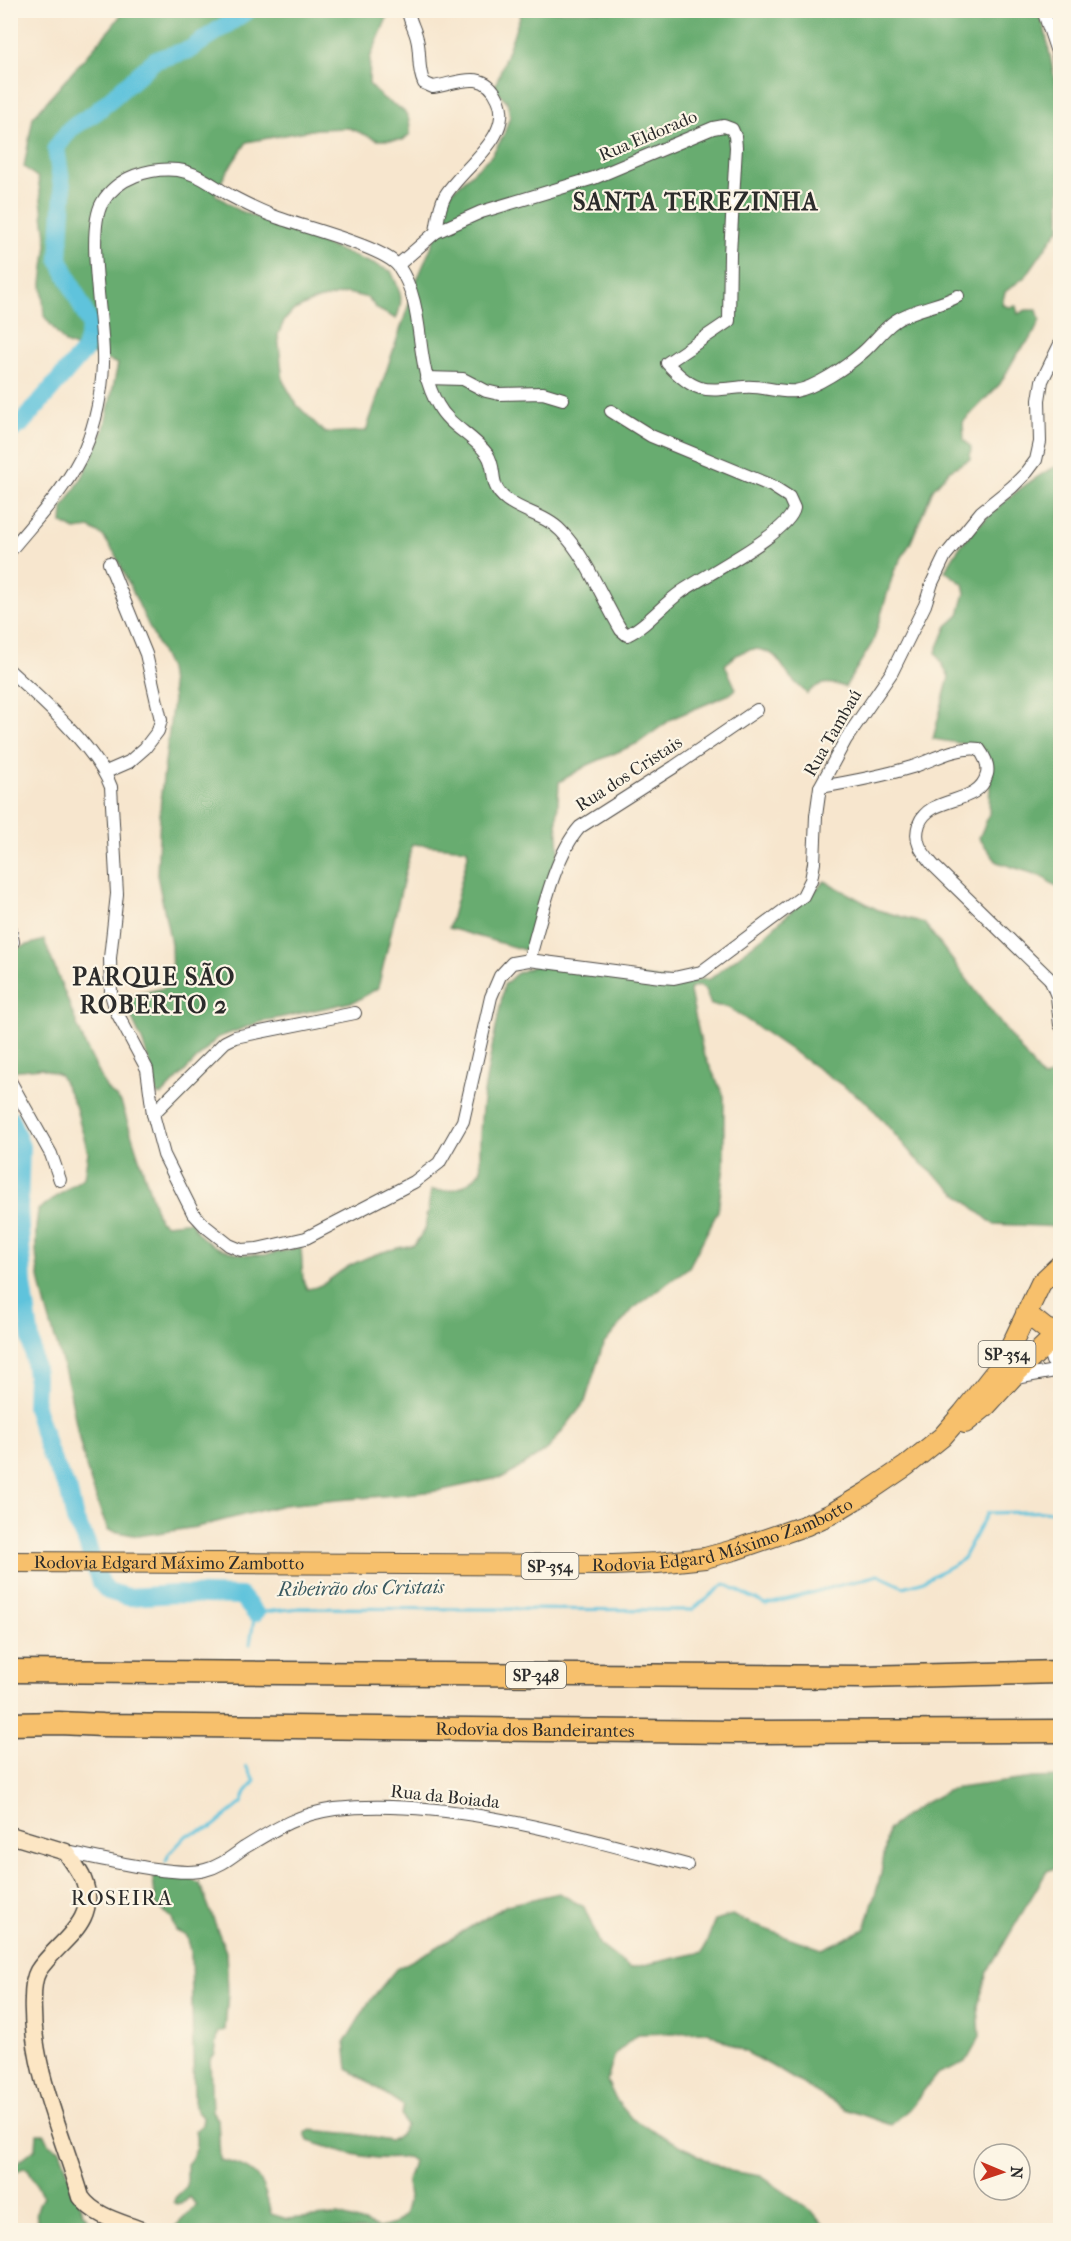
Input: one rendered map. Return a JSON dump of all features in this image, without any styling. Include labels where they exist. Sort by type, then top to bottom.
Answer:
[{"type":"highway","name":"SP-348","points":[[10,1671],[852,1677],[1060,1672]]},
{"type":"highway","name":"Rodovia dos Bandeirantes","points":[[10,1724],[711,1731],[1060,1731]]},
{"type":"main road","name":"Rodovia Edgard Máximo Zambotto","points":[[942,1437],[997,1372],[1041,1283],[1060,1265]]},
{"type":"main road","points":[[1026,1313],[1055,1336]]},
{"type":"main road","name":"Rodovia Edgard Máximo Zambotto","points":[[10,1562],[603,1565],[705,1558],[773,1538],[831,1514],[898,1471],[942,1437],[974,1417],[1055,1336]]},
{"type":"street","points":[[408,10],[409,20],[417,38],[419,66],[424,83],[432,87],[468,79],[481,81],[497,95],[501,106],[501,118],[496,133],[486,149],[443,198],[436,232]]},
{"type":"street","points":[[1043,10],[1058,55],[1060,71]]},
{"type":"street","name":"Rua Eldorado","points":[[398,265],[436,232],[505,203],[603,175],[697,134],[724,126],[732,129],[736,147],[729,321],[667,363],[686,383],[704,389],[722,390],[747,387],[795,391],[824,380],[862,353],[894,322],[906,315],[944,304],[958,296]]},
{"type":"street","points":[[10,551],[53,498],[85,449],[100,390],[103,364],[101,305],[95,259],[97,222],[101,204],[127,177],[176,170],[198,175],[248,205],[378,252],[398,265],[408,285],[415,310],[426,378],[444,416],[476,441],[489,457],[495,489],[508,501],[560,529],[578,551],[621,630],[627,635],[681,592],[755,547],[791,518],[794,508],[789,497],[772,486],[651,436],[611,411]]},
{"type":"street","name":"Rua Tambaú","points":[[529,960],[661,977],[701,972],[803,896],[811,880],[814,863],[820,787],[846,740],[892,672],[945,556],[981,512],[1028,472],[1036,460],[1040,442],[1039,400],[1042,381],[1060,344]]},
{"type":"street","points":[[426,378],[462,379],[486,391],[499,394],[543,393],[563,399]]},
{"type":"street","points":[[106,772],[129,762],[145,748],[158,731],[160,720],[146,654],[109,562]]},
{"type":"street","points":[[10,671],[49,706],[106,772],[112,794],[117,894],[110,958],[111,994],[116,1011],[147,1069],[153,1114],[164,1155],[187,1203],[218,1238],[241,1250],[257,1249],[306,1238],[414,1182],[439,1163],[463,1121],[491,997],[500,976],[512,963],[529,960]]},
{"type":"street","name":"Rua dos Cristais","points":[[529,960],[560,857],[570,838],[580,827],[757,710]]},
{"type":"street","points":[[820,787],[911,767],[945,754],[971,748],[979,749],[985,757],[988,769],[981,787],[975,792],[928,811],[916,832],[917,841],[920,850],[933,865],[1050,979],[1057,996],[1060,1025]]},
{"type":"street","points":[[10,926],[13,942]]},
{"type":"street","points":[[153,1114],[225,1042],[236,1037],[355,1013]]},
{"type":"street","points":[[10,1081],[51,1154],[60,1180]]},
{"type":"street","points":[[1055,1336],[1052,1361],[1060,1369]]},
{"type":"street","points":[[1010,1380],[1060,1369]]},
{"type":"street","name":"Rua da Boiada","points":[[66,1852],[174,1871],[203,1871],[222,1864],[281,1826],[304,1815],[336,1809],[398,1807],[546,1829],[687,1865]]},
{"type":"street","points":[[10,1835],[66,1852],[84,1881],[87,1904],[84,1919],[37,1974],[33,1997],[34,2036],[40,2068],[81,2197],[88,2206],[105,2216],[141,2230]]},
{"type":"green space","points":[[124,11],[390,11],[370,58],[369,84],[383,98],[406,114],[409,119],[410,134],[403,140],[378,140],[349,128],[317,129],[247,142],[227,171],[215,194],[238,210],[391,271],[397,284],[401,300],[396,319],[377,309],[368,298],[347,293],[313,301],[293,311],[284,321],[278,335],[283,381],[297,405],[325,433],[366,431],[417,280],[443,219],[450,193],[491,156],[503,137],[510,116],[507,101],[494,89],[522,11],[1036,11],[1044,25],[1060,107],[1060,227],[1026,276],[1005,292],[1002,304],[1008,307],[1016,306],[1018,314],[1026,310],[1037,310],[1040,320],[1033,335],[1016,356],[1000,384],[963,422],[964,440],[971,447],[970,459],[950,470],[933,489],[911,542],[894,571],[873,642],[845,687],[825,684],[807,694],[790,677],[775,656],[765,651],[747,650],[735,656],[725,665],[736,689],[730,694],[673,718],[638,743],[588,765],[559,782],[557,821],[559,852],[530,946],[524,950],[449,928],[468,855],[467,849],[412,844],[378,988],[356,1001],[260,1022],[217,1038],[162,1095],[157,1095],[149,1061],[130,1014],[127,997],[167,987],[172,980],[171,944],[157,875],[161,794],[173,700],[169,669],[114,552],[103,536],[90,528],[75,530],[62,523],[63,508],[83,476],[104,429],[118,364],[65,343],[44,316],[42,283],[47,244],[38,178],[24,167],[33,117]]},
{"type":"green space","points":[[1055,467],[1060,471],[1060,889],[1041,876],[997,862],[979,838],[989,815],[990,781],[982,747],[933,739],[949,677],[936,652],[947,626],[959,615],[965,593],[963,584],[945,571],[965,540],[985,519],[1019,490]]},
{"type":"green space","points":[[825,881],[878,910],[924,923],[1043,1079],[1060,1071],[1060,1227],[993,1224],[915,1158],[868,1103],[728,1007],[711,1005],[705,990],[699,986],[691,988],[703,1052],[724,1096],[724,1166],[718,1211],[689,1267],[633,1309],[603,1345],[585,1402],[548,1449],[507,1476],[438,1491],[283,1505],[197,1527],[138,1536],[108,1530],[92,1487],[78,1436],[68,1384],[44,1298],[36,1256],[38,1210],[84,1177],[88,1152],[75,1105],[60,1075],[41,1068],[11,1071],[11,950],[44,940],[85,1045],[107,1089],[121,1102],[159,1220],[166,1224],[191,1221],[203,1238],[231,1252],[263,1255],[301,1247],[303,1280],[307,1289],[320,1286],[345,1268],[366,1258],[414,1245],[425,1230],[431,1190],[446,1191],[459,1188],[481,1170],[481,1124],[487,1077],[504,985],[516,974],[538,964],[676,981],[710,979],[764,936]]},
{"type":"green space","points":[[1060,1777],[1060,1866],[1047,1871],[987,1972],[978,2006],[980,2037],[966,2062],[937,2074],[909,2109],[891,2125],[845,2109],[708,2032],[638,2034],[615,2054],[607,2081],[616,2100],[632,2119],[730,2171],[761,2176],[812,2211],[828,2230],[172,2230],[196,2205],[190,2197],[184,2202],[177,2204],[174,2202],[187,2186],[187,2164],[195,2149],[195,2131],[202,2125],[203,2118],[196,2111],[194,2101],[191,1951],[187,1936],[176,1931],[172,1918],[156,1905],[153,1878],[160,1874],[191,1879],[200,1884],[226,1952],[228,1992],[225,2030],[218,2033],[215,2054],[210,2060],[212,2111],[218,2119],[220,2160],[243,2167],[256,2176],[265,2191],[271,2214],[287,2219],[339,2215],[379,2228],[394,2224],[404,2215],[409,2198],[407,2182],[413,2161],[407,2157],[369,2157],[344,2152],[308,2141],[305,2133],[311,2130],[355,2134],[390,2141],[399,2136],[406,2126],[401,2115],[404,2106],[348,2069],[345,2042],[369,2002],[396,1969],[507,1905],[559,1893],[584,1907],[601,1946],[630,1968],[703,1952],[715,1920],[732,1915],[822,1949],[865,1929],[881,1874],[888,1829],[919,1806],[951,1789],[1033,1778]]},
{"type":"green space","points":[[37,2134],[45,2134],[50,2145],[60,2150],[83,2213],[91,2222],[113,2230],[45,2230],[38,2223],[36,2214],[43,2197],[28,2169],[23,2168],[11,2176],[11,2167],[36,2148]]},
{"type":"waterway","name":"Ribeirão dos Cristais","points":[[10,431],[20,425],[85,350],[91,326],[59,259],[63,193],[56,148],[70,129],[96,112],[155,60],[189,50],[248,10]]},
{"type":"waterway","name":"Ribeirão dos Cristais","points":[[10,1118],[21,1147],[19,1208],[23,1284],[36,1376],[35,1407],[51,1457],[69,1492],[75,1520],[86,1541],[100,1582],[108,1591],[128,1597],[174,1594],[241,1596],[255,1613]]},
{"type":"waterway","name":"Ribeirão dos Cristais","points":[[250,1644],[255,1613],[300,1608],[692,1610],[725,1584],[766,1605],[878,1575],[904,1587],[921,1582],[962,1560],[987,1513],[1060,1511]]},
{"type":"waterway","points":[[166,1861],[169,1854],[187,1835],[211,1828],[242,1803],[246,1792],[255,1781],[246,1766]]},
{"type":"district","name":"SANTA TEREZINHA","points":[[696,202]]},
{"type":"district","name":"PARQUE SÃO ROBERTO 2","points":[[154,991]]},
{"type":"district","name":"ROSEIRA","points":[[122,1898]]}]
